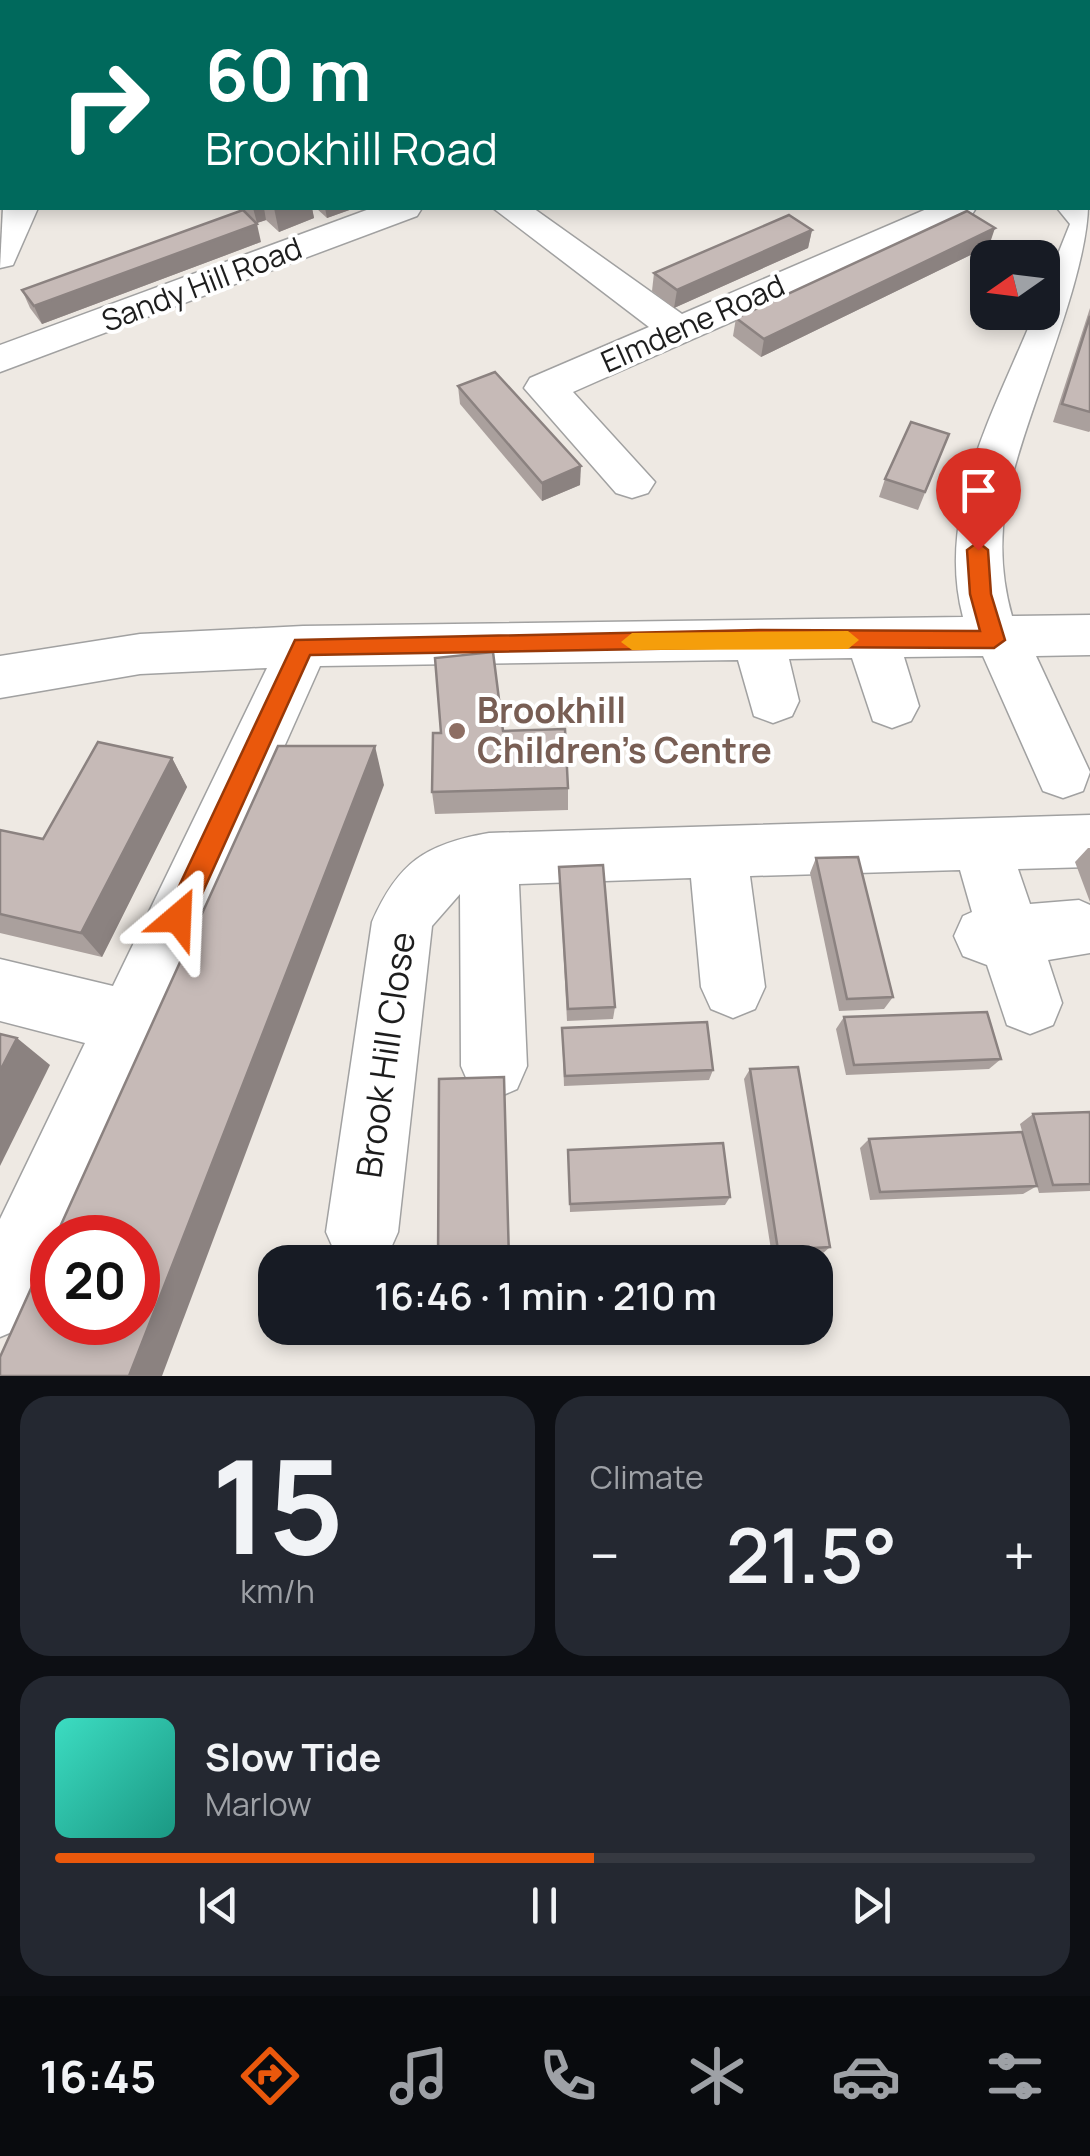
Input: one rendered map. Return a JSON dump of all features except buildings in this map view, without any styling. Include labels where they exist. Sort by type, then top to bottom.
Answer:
[{"type":"street","points":[[0,257],[19,210]]},
{"type":"street","name":"Sandy Hill Road","points":[[0,360],[268,243],[396,210]]},
{"type":"street","points":[[513,210],[676,328]]},
{"type":"street","name":"Elmdene Road","points":[[632,482],[545,388],[953,210]]},
{"type":"street","points":[[1064,774],[998,640],[981,594],[978,550],[985,493],[1089,223]]},
{"type":"street","points":[[0,677],[140,654],[303,646],[759,638],[998,640],[1090,635]]},
{"type":"street","points":[[759,638],[774,701]]},
{"type":"street","points":[[872,640],[892,706]]},
{"type":"street","points":[[0,1300],[303,646]]},
{"type":"street","name":"Brook Hill Close","points":[[362,1232],[402,922],[421,886],[453,865],[489,858],[1090,840]]},
{"type":"street","points":[[981,844],[997,934],[1030,1003]]},
{"type":"street","points":[[718,851],[734,987]]},
{"type":"street","points":[[489,858],[494,1066]]},
{"type":"street","points":[[997,934],[1079,928]]},
{"type":"street","points":[[0,990],[128,1022]]},
{"type":"slow traffic","points":[[632,642],[848,640]]},
{"type":"place","name":"Brookhill Children’s Centre","points":[[457,731]]},
{"type":"route","points":[[178,918],[303,646],[759,638],[994,640],[981,594],[978,550]]}]
